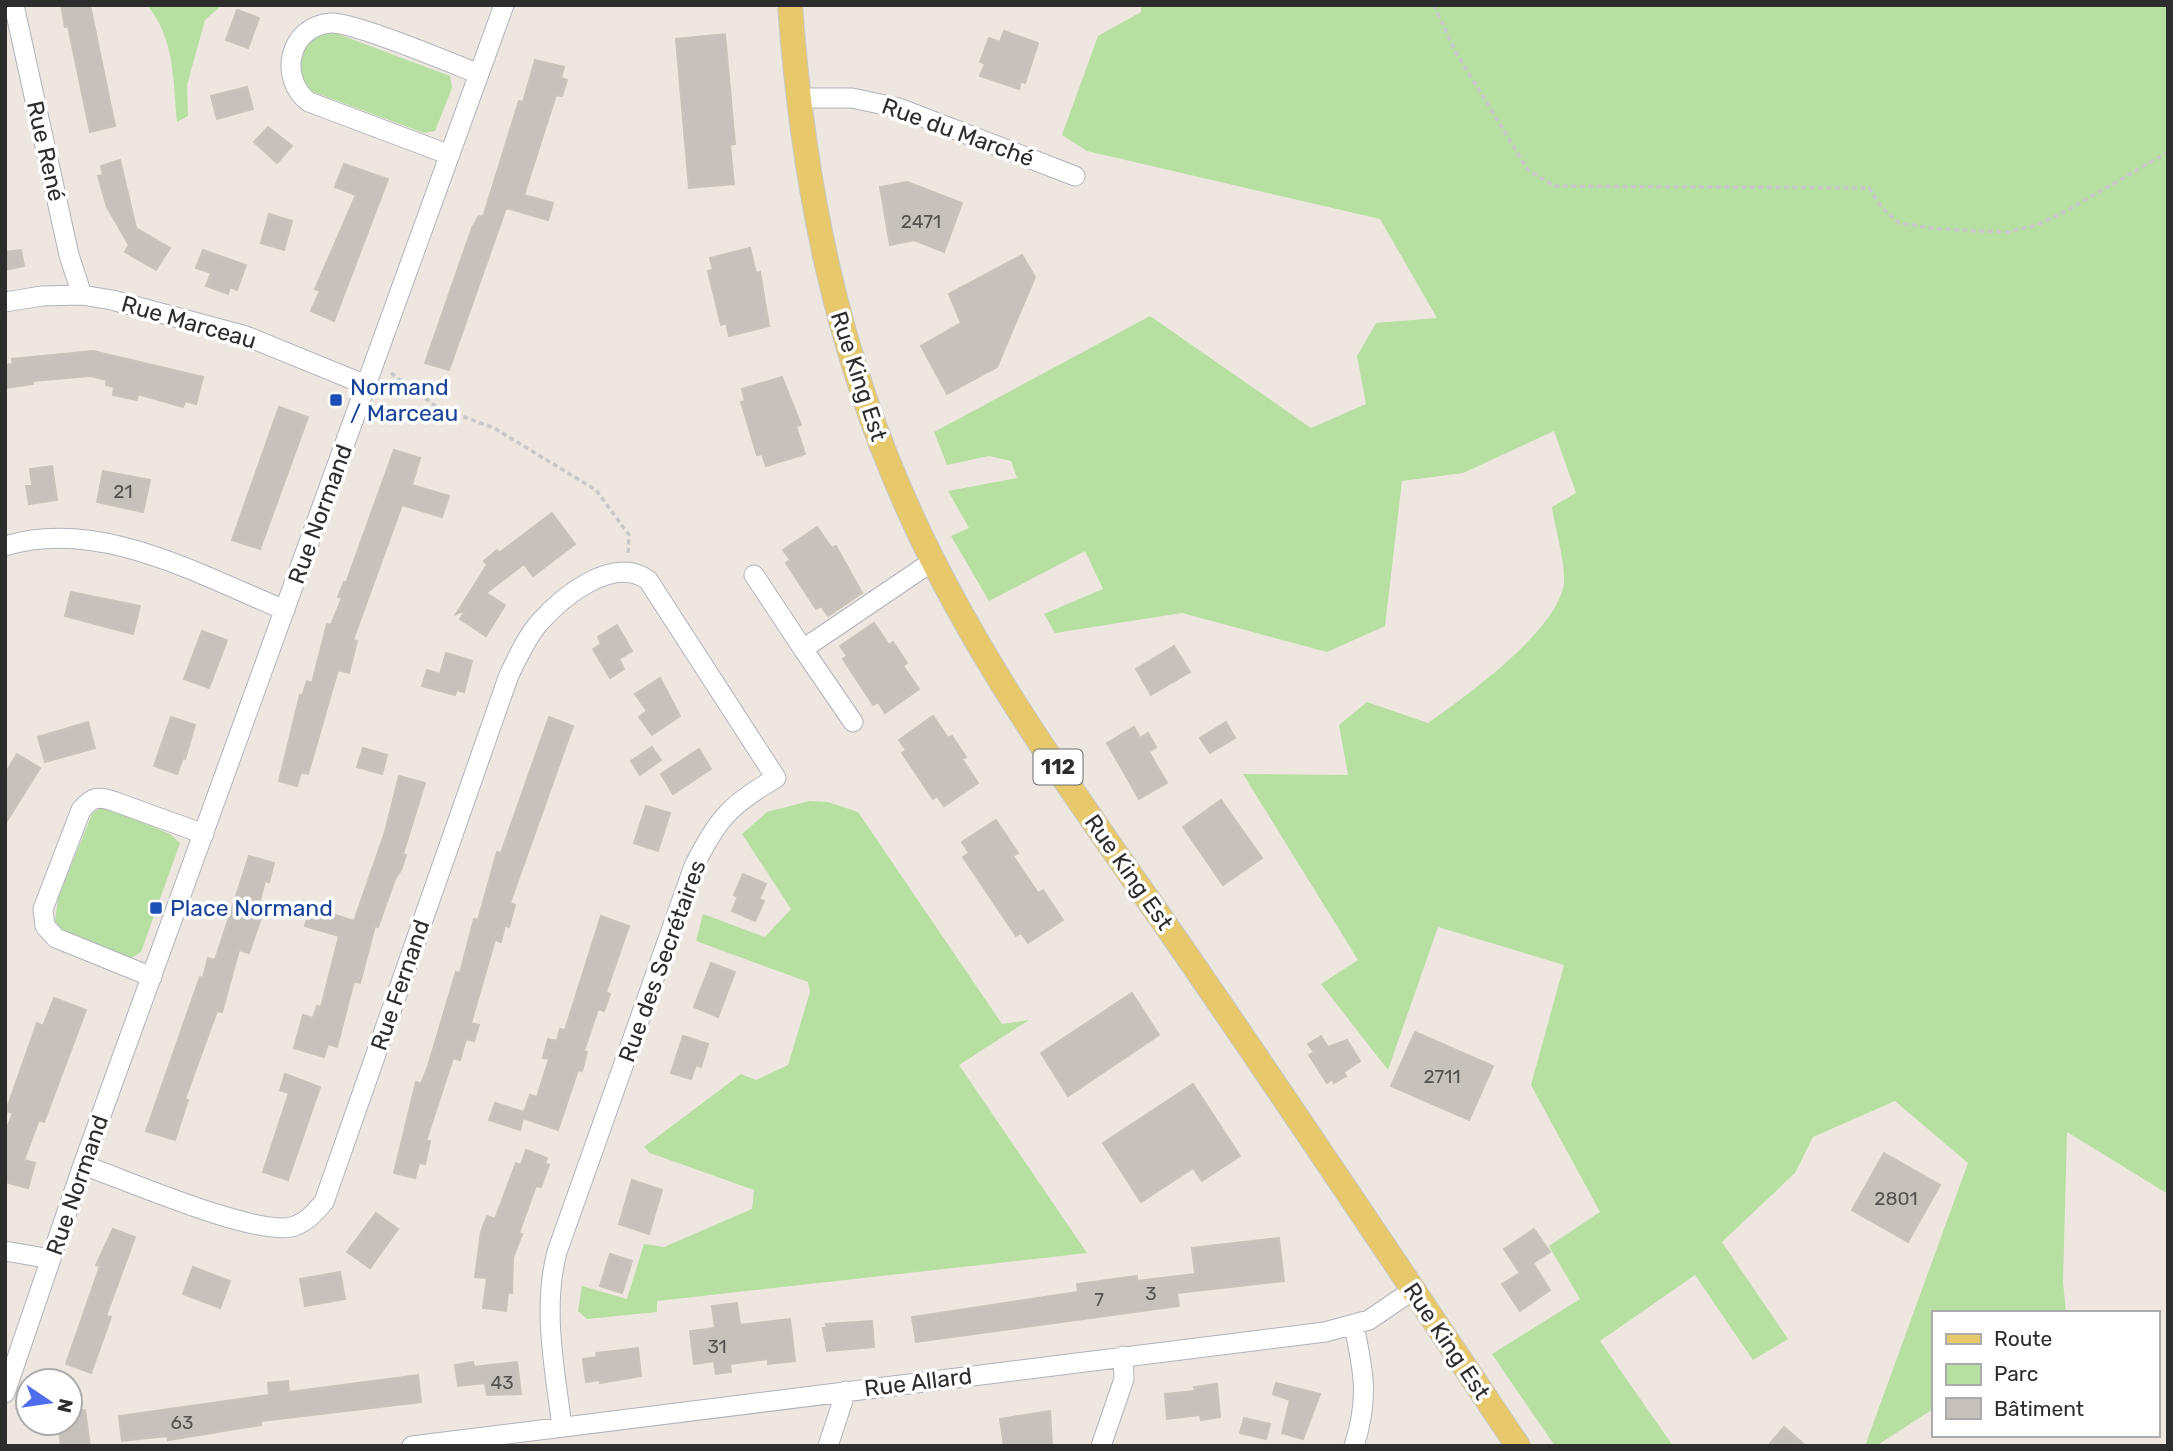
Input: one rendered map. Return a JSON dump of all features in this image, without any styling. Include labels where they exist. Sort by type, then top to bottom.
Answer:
[{"type":"main road","name":"Rue King Est","points":[[790,5],[796,98],[812,206],[837,310],[884,451],[948,592],[1006,688],[1518,1446]]},
{"type":"street","name":"Rue René","points":[[14,5],[69,255],[82,295]]},
{"type":"street","name":"Rue Normand","points":[[5,1394],[83,1165],[504,5]]},
{"type":"street","points":[[450,155],[309,102],[298,94],[293,84],[290,62],[293,51],[312,29],[341,24],[479,74]]},
{"type":"street","name":"Rue du Marché","points":[[796,98],[852,98],[899,108],[1075,176]]},
{"type":"street","name":"Rue Marceau","points":[[5,302],[43,296],[82,295],[163,311],[246,336],[366,385]]},
{"type":"street","points":[[5,546],[33,537],[76,538],[115,545],[156,558],[285,610]]},
{"type":"street","points":[[803,649],[933,561]]},
{"type":"street","name":"Rue Fernand","points":[[83,1165],[256,1226],[274,1229],[294,1227],[311,1217],[324,1202],[509,675],[524,644],[540,622],[576,591],[610,573],[624,571]]},
{"type":"street","name":"Rue des Secrétaires","points":[[562,1427],[550,1320],[550,1294],[557,1252],[694,866],[710,835],[728,809],[776,778],[648,580],[637,573],[624,571]]},
{"type":"street","points":[[754,575],[853,722]]},
{"type":"street","points":[[152,977],[56,938],[45,926],[43,909],[81,810],[90,800],[98,797],[113,801],[204,834]]},
{"type":"street","points":[[5,1251],[51,1259]]},
{"type":"street","name":"Rue Allard","points":[[412,1446],[471,1442],[562,1427],[1354,1326],[1382,1314],[1413,1290]]},
{"type":"street","points":[[1354,1326],[1365,1375],[1363,1408],[1354,1446]]},
{"type":"street","points":[[1101,1446],[1124,1379],[1123,1356]]},
{"type":"street","points":[[828,1446],[846,1391]]},
{"type":"path","points":[[1434,5],[1455,51],[1528,170],[1555,186],[1869,188],[1882,208],[1899,223],[1939,229],[2007,232],[2036,225],[2066,211],[2168,152]]},
{"type":"path","points":[[375,362],[437,407],[494,428],[596,489],[629,535],[624,571]]},
{"type":"green space","points":[[147,5],[222,5],[205,20],[187,85],[188,116],[177,122],[168,46],[163,31]]},
{"type":"green space","points":[[1141,5],[2168,5],[2168,1194],[2067,1132],[2063,1282],[2066,1311],[1932,1311],[1932,1410],[1876,1446],[1865,1446],[1968,1163],[1895,1101],[1813,1137],[1795,1173],[1722,1242],[1788,1339],[1753,1360],[1695,1275],[1600,1341],[1673,1446],[1555,1446],[1492,1354],[1580,1299],[1549,1246],[1600,1212],[1531,1085],[1564,965],[1438,927],[1388,1070],[1321,984],[1358,960],[1243,774],[1348,775],[1339,725],[1367,702],[1428,723],[1486,680],[1529,641],[1558,601],[1564,582],[1552,507],[1576,493],[1554,431],[1463,473],[1402,481],[1385,626],[1327,652],[1182,613],[1055,633],[1044,614],[1103,589],[1085,551],[989,601],[951,536],[969,528],[948,491],[1017,478],[1011,461],[989,456],[947,465],[934,432],[1150,316],[1311,428],[1366,404],[1357,356],[1376,323],[1437,318],[1380,219],[1087,151],[1062,135],[1098,36],[1141,12]]},
{"type":"green space","points":[[324,33],[338,34],[450,76],[452,88],[435,131],[424,133],[308,90],[300,64],[301,57],[308,44]]},
{"type":"green space","points":[[809,801],[828,802],[858,812],[1002,1024],[1029,1020],[959,1065],[1087,1253],[657,1301],[657,1312],[587,1319],[578,1311],[582,1286],[627,1299],[644,1244],[664,1247],[752,1209],[754,1190],[650,1153],[644,1147],[741,1074],[756,1080],[788,1065],[810,992],[808,982],[696,941],[703,914],[765,937],[791,909],[742,834],[767,812]]},
{"type":"green space","points":[[100,808],[110,809],[170,834],[180,843],[141,952],[133,957],[123,957],[64,932],[55,922],[58,898],[92,814]]},
{"type":"building","points":[[61,5],[90,5],[115,126],[90,132],[68,26],[65,27]]},
{"type":"building","points":[[237,10],[259,18],[248,48],[226,40]]},
{"type":"building","points":[[1004,31],[1038,43],[1025,83],[1021,81],[1019,89],[980,76],[985,64],[980,62],[989,38],[1000,42]]},
{"type":"building","points":[[725,34],[735,144],[730,145],[734,184],[689,188],[676,39]]},
{"type":"building","points":[[535,60],[564,67],[561,78],[567,80],[562,96],[556,95],[524,195],[553,203],[548,220],[506,208],[449,370],[425,363],[472,228],[479,216],[483,217],[519,101],[523,102]]},
{"type":"building","points":[[247,87],[253,109],[217,119],[211,96]]},
{"type":"building","points":[[268,127],[292,146],[277,163],[254,142]]},
{"type":"building","points":[[120,160],[136,228],[170,248],[156,270],[125,252],[129,245],[107,207],[98,176],[103,175],[101,166]]},
{"type":"building","points":[[344,164],[388,179],[334,321],[311,311],[320,291],[315,289],[356,195],[335,187]]},
{"type":"building","points":[[907,182],[962,203],[944,252],[914,240],[890,245],[880,187]]},
{"type":"building","points":[[269,214],[292,221],[284,250],[261,243]]},
{"type":"building","points":[[750,248],[756,273],[760,272],[769,326],[729,336],[726,323],[721,325],[708,271],[713,270],[710,258]]},
{"type":"building","points":[[21,250],[24,266],[5,270],[5,252]]},
{"type":"building","points":[[203,250],[246,265],[237,290],[230,287],[228,294],[206,286],[211,273],[196,268]]},
{"type":"building","points":[[1022,255],[1035,277],[997,367],[947,394],[921,346],[961,323],[949,294]]},
{"type":"building","points":[[93,351],[203,377],[196,404],[185,401],[183,407],[138,394],[137,400],[113,395],[114,387],[106,385],[107,380],[90,376],[33,381],[33,384],[5,388],[5,365],[13,364],[12,359]]},
{"type":"building","points":[[782,377],[801,425],[796,426],[805,454],[766,466],[762,454],[757,455],[741,402],[745,401],[742,389]]},
{"type":"building","points":[[279,407],[308,417],[260,549],[232,540]]},
{"type":"building","points":[[394,450],[420,458],[412,485],[449,496],[442,517],[402,505],[353,640],[357,641],[349,673],[338,670],[308,774],[301,772],[297,786],[279,781],[300,695],[302,696],[307,681],[312,683],[327,624],[331,625],[342,598],[338,597],[344,582],[346,583]]},
{"type":"building","points":[[52,466],[57,500],[29,504],[26,486],[32,486],[30,469]]},
{"type":"building","points":[[103,471],[150,480],[143,512],[97,502]]},
{"type":"building","points":[[552,513],[575,544],[533,576],[524,564],[486,593],[505,605],[486,636],[460,619],[466,610],[456,614],[487,565],[484,561],[497,550],[499,553]]},
{"type":"building","points":[[817,527],[832,548],[836,546],[862,593],[828,616],[821,606],[816,609],[786,563],[790,560],[783,550]]},
{"type":"building","points":[[71,592],[140,606],[133,634],[65,616]]},
{"type":"building","points":[[874,623],[889,645],[893,642],[907,663],[903,666],[919,689],[885,713],[878,702],[873,705],[843,659],[847,656],[840,646]]},
{"type":"building","points":[[617,625],[632,651],[619,659],[624,669],[610,678],[593,649],[601,644],[598,637]]},
{"type":"building","points":[[202,631],[227,640],[209,688],[184,679]]},
{"type":"building","points":[[1174,646],[1190,672],[1151,695],[1136,669]]},
{"type":"building","points":[[446,653],[472,661],[464,692],[457,690],[455,695],[422,686],[427,670],[440,674]]},
{"type":"building","points":[[660,678],[680,716],[652,735],[639,717],[647,711],[635,694]]},
{"type":"building","points":[[933,716],[948,738],[952,736],[966,757],[962,759],[978,783],[944,806],[937,796],[933,799],[902,753],[906,750],[899,740]]},
{"type":"building","points":[[171,717],[195,725],[185,759],[183,758],[177,774],[154,766]]},
{"type":"building","points":[[549,717],[573,726],[510,903],[515,905],[509,927],[505,925],[501,942],[495,940],[471,1023],[479,1025],[474,1041],[466,1039],[460,1060],[453,1058],[426,1141],[430,1141],[425,1164],[419,1163],[415,1178],[394,1173],[416,1082],[421,1084],[428,1066],[456,972],[460,973],[474,919],[478,920],[497,852],[501,853]]},
{"type":"building","points":[[88,722],[95,748],[45,762],[38,737]]},
{"type":"building","points":[[1226,722],[1235,738],[1210,753],[1200,738]]},
{"type":"building","points":[[1134,727],[1140,738],[1148,733],[1156,747],[1149,752],[1167,783],[1139,799],[1107,743]]},
{"type":"building","points":[[652,747],[661,760],[640,775],[631,761]]},
{"type":"building","points":[[363,748],[387,755],[382,774],[357,767]]},
{"type":"building","points":[[699,749],[711,769],[673,794],[661,774]]},
{"type":"building","points":[[17,754],[40,768],[5,824],[5,774]]},
{"type":"building","points":[[399,776],[425,783],[403,854],[406,855],[401,870],[395,879],[378,927],[375,926],[360,983],[354,981],[337,1047],[328,1044],[324,1057],[294,1048],[303,1015],[313,1018],[317,1006],[321,1007],[339,936],[305,926],[311,907],[354,921],[385,832]]},
{"type":"building","points":[[1221,800],[1262,858],[1223,885],[1183,827]]},
{"type":"building","points":[[646,806],[670,813],[658,851],[634,843]]},
{"type":"building","points":[[996,820],[1018,853],[1013,856],[1038,893],[1043,890],[1063,920],[1028,943],[1021,933],[1016,936],[963,857],[969,853],[962,842]]},
{"type":"building","points":[[249,856],[274,863],[269,882],[265,881],[256,916],[261,918],[249,953],[239,950],[222,1012],[217,1011],[185,1099],[188,1100],[175,1140],[146,1131],[200,977],[203,978],[208,958],[215,960]]},
{"type":"building","points":[[743,874],[766,884],[759,899],[764,901],[755,921],[732,911],[738,897],[734,895]]},
{"type":"building","points":[[601,916],[629,926],[606,992],[610,994],[604,1011],[598,1009],[584,1051],[587,1052],[582,1071],[578,1070],[558,1130],[523,1118],[520,1130],[489,1120],[495,1103],[524,1112],[530,1095],[537,1097],[549,1059],[543,1058],[548,1039],[557,1041],[560,1029],[565,1030]]},
{"type":"building","points":[[711,963],[735,972],[718,1017],[694,1007]]},
{"type":"building","points":[[1132,993],[1159,1035],[1068,1096],[1041,1053]]},
{"type":"building","points":[[54,998],[86,1010],[44,1122],[39,1120],[24,1160],[35,1163],[28,1188],[5,1182],[5,1133],[13,1113],[6,1111],[37,1023],[43,1026]]},
{"type":"building","points":[[1415,1032],[1493,1066],[1469,1120],[1391,1086]]},
{"type":"building","points":[[683,1036],[708,1044],[701,1067],[696,1065],[691,1079],[671,1073]]},
{"type":"building","points":[[1321,1036],[1328,1047],[1347,1040],[1360,1061],[1344,1072],[1346,1076],[1334,1083],[1332,1079],[1327,1083],[1309,1055],[1314,1052],[1308,1044]]},
{"type":"building","points":[[285,1074],[320,1087],[288,1180],[263,1172],[289,1093],[280,1090]]},
{"type":"building","points":[[1193,1084],[1240,1156],[1202,1181],[1193,1168],[1141,1202],[1103,1143]]},
{"type":"building","points":[[526,1150],[547,1158],[545,1163],[549,1165],[541,1187],[536,1186],[519,1233],[522,1234],[513,1258],[512,1293],[508,1293],[506,1311],[483,1308],[487,1278],[475,1277],[481,1232],[487,1216],[495,1219],[516,1163],[521,1165]]},
{"type":"building","points":[[1884,1153],[1940,1185],[1908,1242],[1852,1210]]},
{"type":"building","points":[[632,1180],[662,1190],[649,1234],[619,1224]]},
{"type":"building","points":[[376,1213],[398,1229],[370,1268],[347,1252]]},
{"type":"building","points":[[113,1229],[135,1237],[106,1316],[111,1317],[91,1373],[84,1370],[84,1367],[66,1364],[100,1266],[96,1265]]},
{"type":"building","points":[[1534,1229],[1550,1252],[1533,1263],[1550,1290],[1520,1311],[1502,1284],[1520,1273],[1504,1249]]},
{"type":"building","points":[[1279,1238],[1284,1281],[1177,1293],[1179,1306],[916,1342],[912,1317],[1078,1292],[1077,1284],[1137,1276],[1137,1281],[1195,1274],[1192,1248]]},
{"type":"building","points":[[610,1254],[632,1261],[622,1293],[600,1286]]},
{"type":"building","points":[[193,1267],[230,1281],[220,1308],[183,1294]]},
{"type":"building","points":[[340,1272],[345,1299],[305,1306],[300,1279]]},
{"type":"building","points":[[737,1303],[740,1325],[790,1319],[795,1361],[768,1364],[768,1359],[730,1364],[731,1372],[716,1374],[714,1361],[694,1364],[690,1331],[715,1328],[712,1306]]},
{"type":"building","points":[[872,1321],[874,1347],[827,1351],[823,1328],[827,1328],[826,1324]]},
{"type":"building","points":[[638,1348],[641,1376],[600,1383],[600,1380],[586,1382],[583,1359],[597,1357],[596,1353]]},
{"type":"building","points":[[473,1362],[474,1367],[517,1362],[521,1394],[487,1395],[485,1383],[458,1386],[455,1365]]},
{"type":"building","points":[[418,1375],[421,1402],[261,1421],[261,1425],[168,1440],[167,1436],[122,1441],[119,1416],[269,1395],[268,1383],[288,1381],[289,1392]]},
{"type":"building","points":[[1276,1383],[1320,1394],[1303,1439],[1282,1433],[1290,1400],[1273,1394]]},
{"type":"building","points":[[1217,1384],[1220,1417],[1201,1420],[1200,1415],[1167,1419],[1165,1394],[1195,1391],[1194,1387]]},
{"type":"building","points":[[84,1410],[90,1446],[61,1446],[60,1437],[84,1437]]},
{"type":"building","points":[[1050,1411],[1052,1446],[1004,1446],[1000,1419]]},
{"type":"building","points":[[1244,1418],[1270,1424],[1266,1439],[1240,1433]]},
{"type":"building","points":[[1784,1427],[1806,1446],[1768,1446]]},
{"type":"place","name":"Normand / Marceau","points":[[336,400]]},
{"type":"place","name":"Place Normand","points":[[156,908]]}]
